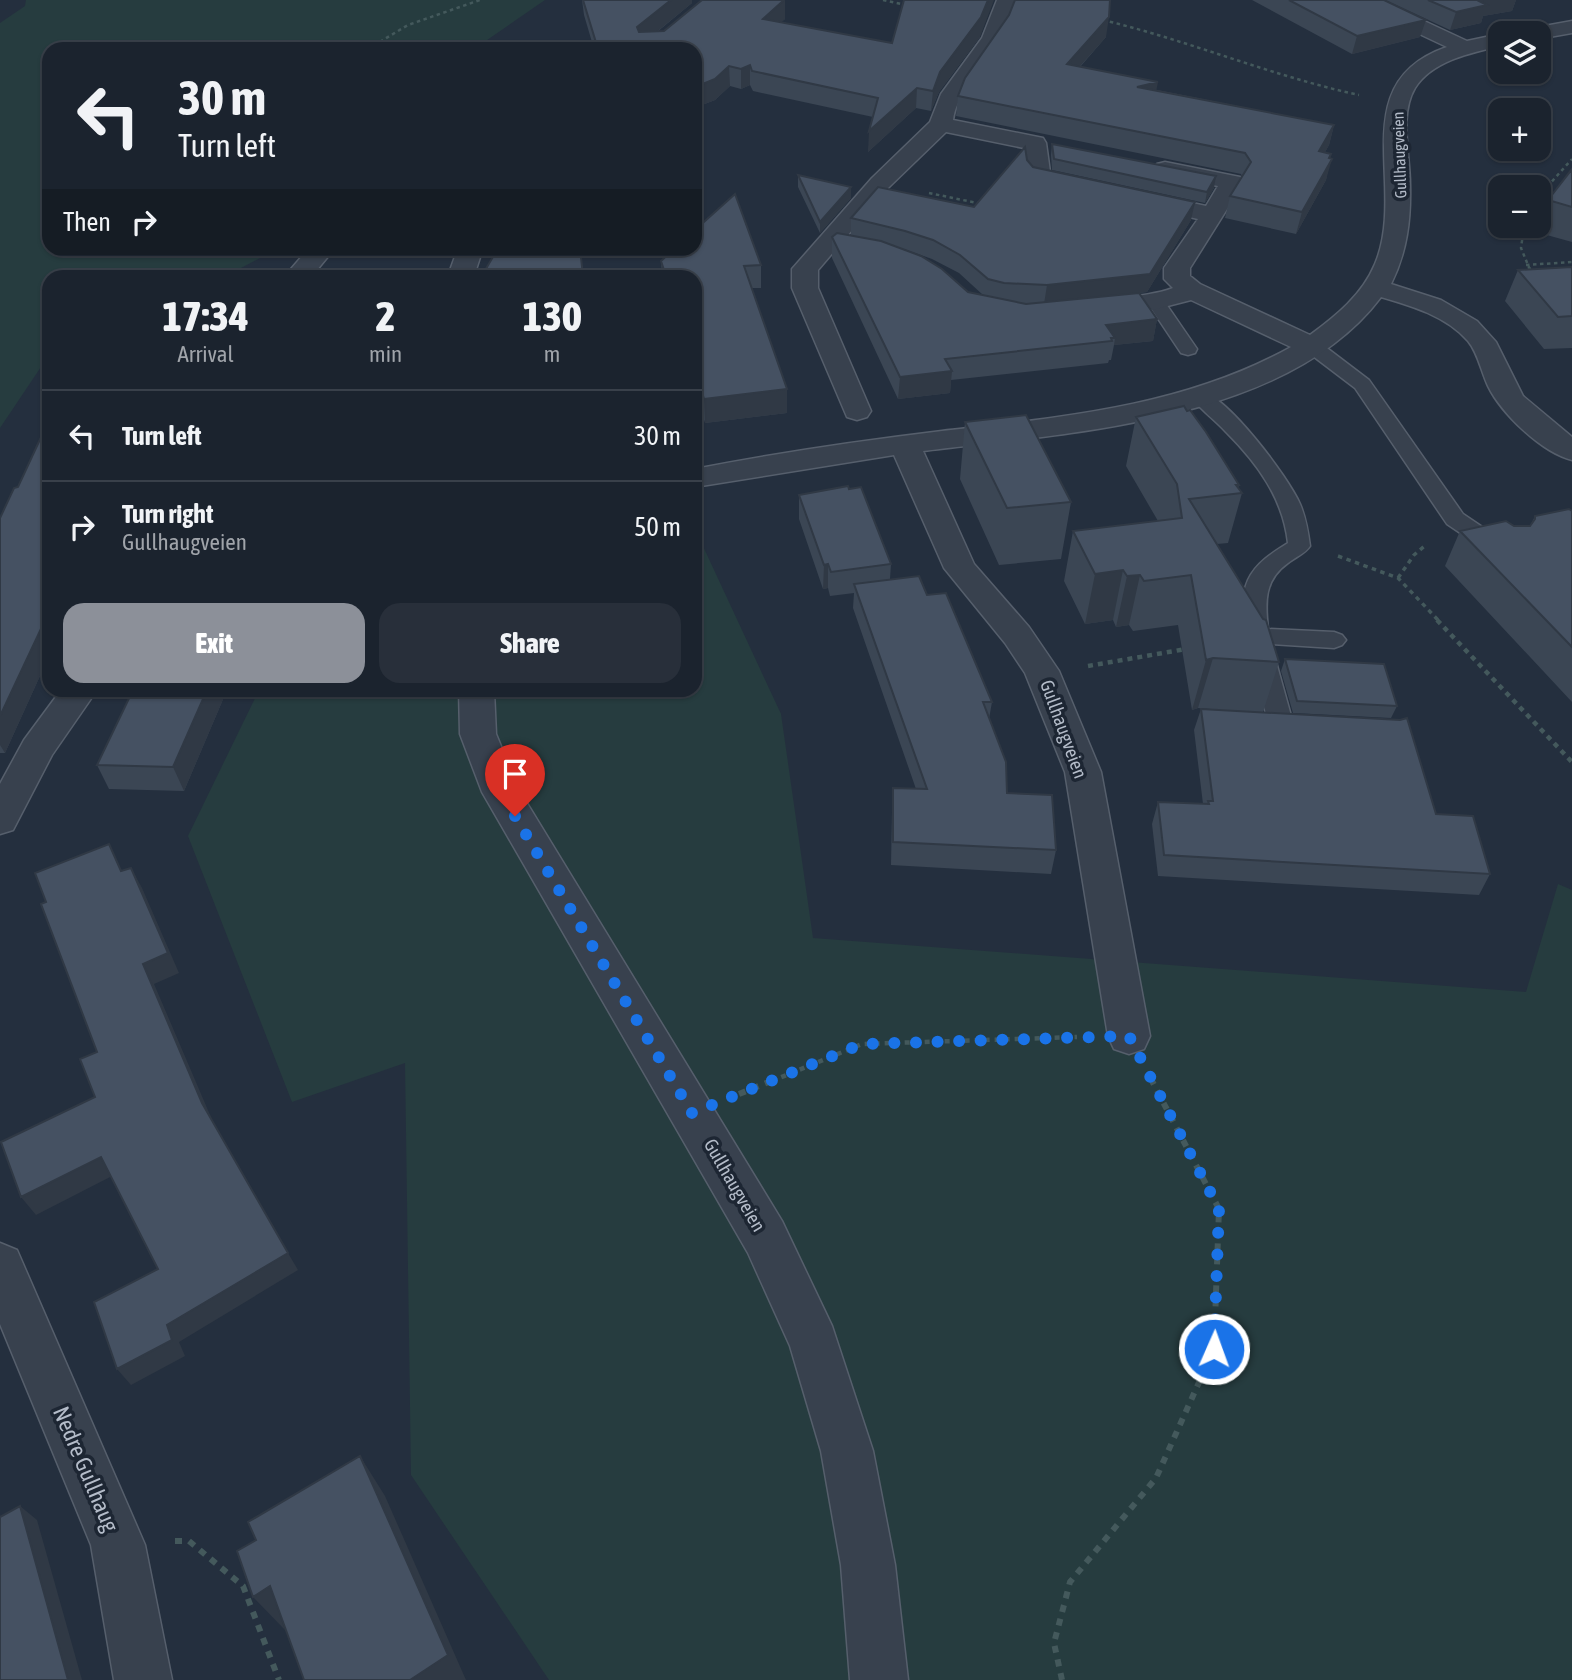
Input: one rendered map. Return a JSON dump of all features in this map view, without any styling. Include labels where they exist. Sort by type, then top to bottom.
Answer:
[{"type":"street","points":[[1363,0],[1465,48]]},
{"type":"street","points":[[858,411],[803,278],[804,269],[841,244],[880,184],[941,124],[941,111],[986,48],[1004,9]]},
{"type":"street","points":[[1551,30],[1572,27]]},
{"type":"street","name":"Gullhaugveien","points":[[702,477],[765,464],[1073,424],[1201,397],[1258,375],[1312,346],[1352,315],[1377,288],[1390,258],[1400,206],[1397,102],[1408,83],[1424,67],[1465,48],[1488,43]]},
{"type":"street","points":[[941,124],[1061,148]]},
{"type":"street","points":[[1035,143],[1039,177],[1213,215]]},
{"type":"street","points":[[1140,164],[1232,183],[1177,268],[1177,279],[1191,290],[1312,346]]},
{"type":"street","points":[[303,270],[316,256]]},
{"type":"street","points":[[1377,288],[1413,298],[1450,314],[1480,337],[1508,396],[1541,428],[1572,451]]},
{"type":"street","points":[[1064,311],[1157,302],[1191,290]]},
{"type":"street","name":"Gullhaugveien","points":[[905,445],[960,568],[1017,635],[1042,671],[1083,772],[1129,1036]]},
{"type":"street","points":[[0,820],[37,749],[74,697]]},
{"type":"street","name":"Gullhaugveien","points":[[476,697],[478,734],[500,792],[765,1237],[814,1343],[849,1464],[868,1565],[879,1680]]},
{"type":"street","name":"Nedre Gullhaug","points":[[0,1266],[118,1545],[143,1680]]},
{"type":"lane","points":[[1157,302],[1188,349]]},
{"type":"lane","points":[[1312,346],[1362,384],[1455,519],[1506,553]]},
{"type":"lane","points":[[1201,397],[1241,433],[1265,464],[1293,512],[1299,531],[1298,546],[1273,563],[1258,582],[1256,636],[1281,723]]},
{"type":"lane","points":[[1256,636],[1334,639]]},
{"type":"lane","points":[[1254,722],[1309,725]]},
{"type":"path","points":[[379,42],[408,24],[480,0]]},
{"type":"path","points":[[883,0],[908,5]]},
{"type":"path","points":[[1097,19],[1153,32],[1308,84],[1397,102]]},
{"type":"path","points":[[1551,182],[1572,159]]},
{"type":"path","points":[[880,184],[987,205]]},
{"type":"path","points":[[1522,238],[1521,248],[1526,265],[1533,276]]},
{"type":"path","points":[[1526,265],[1572,262]]},
{"type":"path","points":[[1298,546],[1363,563],[1398,578],[1572,762]]},
{"type":"path","name":"Gullhaugveien","points":[[1042,671],[1106,664],[1256,636]]},
{"type":"path","points":[[692,1113],[862,1044],[1129,1036],[1219,1209],[1214,1349],[1156,1478],[1070,1582],[1054,1643],[1062,1680]]},
{"type":"path","points":[[118,1545],[189,1541],[211,1559],[243,1586],[279,1680]]},
{"type":"green space","points":[[26,0],[545,0],[484,42],[42,42],[42,256],[264,256],[237,270],[42,270],[42,365],[0,428],[0,23],[25,6]]},
{"type":"green space","points":[[702,544],[781,714],[813,938],[1526,992],[1558,884],[1572,890],[1572,1680],[549,1680],[411,1475],[405,1063],[292,1102],[188,836],[256,697],[702,697]]},
{"type":"building","points":[[583,0],[671,0],[637,27],[639,32],[664,31],[702,0],[784,0],[763,19],[892,43],[904,0],[988,0],[981,17],[940,72],[933,91],[917,88],[869,131],[878,98],[752,71],[750,65],[741,69],[729,66],[715,79],[702,84],[702,42],[596,42]]},
{"type":"building","points":[[1015,0],[1110,0],[1109,17],[1067,64],[1158,82],[1137,87],[1334,125],[1319,151],[1331,154],[1329,158],[1332,159],[1302,212],[1230,196],[1251,162],[1245,153],[958,96],[965,78],[1009,15]]},
{"type":"building","points":[[1289,0],[1384,0],[1426,20],[1357,36]]},
{"type":"building","points":[[1428,0],[1483,0],[1479,1],[1487,5],[1456,12]]},
{"type":"building","points":[[1052,144],[1216,176],[1207,192],[1054,159]]},
{"type":"building","points":[[1025,147],[1027,160],[1033,167],[1195,202],[1150,274],[1047,285],[1004,283],[988,279],[960,255],[933,240],[851,218],[878,187],[974,207]]},
{"type":"building","points":[[1572,169],[1572,207],[1551,201],[1551,196]]},
{"type":"building","points":[[798,175],[851,187],[820,222]]},
{"type":"building","points":[[735,194],[761,265],[744,266],[787,389],[704,399],[702,270],[664,270],[661,261],[666,256],[702,256],[702,224]]},
{"type":"building","points":[[837,233],[881,241],[921,256],[942,269],[968,292],[1026,304],[1139,293],[1157,319],[1106,325],[1115,338],[1111,338],[1112,341],[945,359],[952,371],[900,377],[832,237]]},
{"type":"building","points":[[493,256],[581,256],[582,270],[485,270]]},
{"type":"building","points":[[1572,267],[1572,316],[1558,317],[1518,270]]},
{"type":"building","points":[[1184,406],[1206,432],[1242,493],[1189,499],[1266,620],[1279,662],[1213,658],[1206,660],[1191,575],[1144,581],[1140,575],[1127,576],[1123,570],[1095,574],[1073,531],[1182,518],[1177,484],[1136,417]]},
{"type":"building","points":[[1026,415],[1071,502],[1007,508],[965,422]]},
{"type":"building","points":[[42,435],[42,627],[0,716],[0,518],[14,488],[18,487]]},
{"type":"building","points":[[848,486],[849,489],[861,487],[891,564],[831,572],[828,564],[824,565],[799,495]]},
{"type":"building","points":[[1569,509],[1572,511],[1572,647],[1460,531],[1506,521],[1514,526],[1530,526],[1535,516]]},
{"type":"building","points":[[919,576],[927,595],[946,593],[992,702],[983,702],[1006,762],[1007,793],[1052,795],[1056,850],[893,842],[893,788],[927,789],[854,584]]},
{"type":"building","points":[[1285,659],[1384,664],[1397,706],[1297,701]]},
{"type":"building","points":[[130,697],[204,697],[173,767],[97,765]]},
{"type":"building","points":[[1201,709],[1400,720],[1407,718],[1436,814],[1473,816],[1490,874],[1164,855],[1158,802],[1209,804],[1208,801],[1213,801]]},
{"type":"building","points":[[109,844],[121,871],[131,868],[168,953],[143,964],[202,1103],[288,1253],[167,1325],[172,1340],[117,1369],[94,1302],[158,1269],[101,1157],[21,1197],[1,1142],[95,1097],[80,1059],[97,1052],[41,904],[46,902],[35,873]]},
{"type":"building","points":[[360,1456],[448,1655],[410,1680],[304,1680],[270,1586],[253,1597],[237,1551],[256,1540],[248,1522]]},
{"type":"building","points":[[20,1506],[68,1680],[0,1680],[0,1517]]},
{"type":"route","points":[[515,816],[692,1113],[862,1044],[1129,1036],[1219,1209],[1214,1349]]}]
